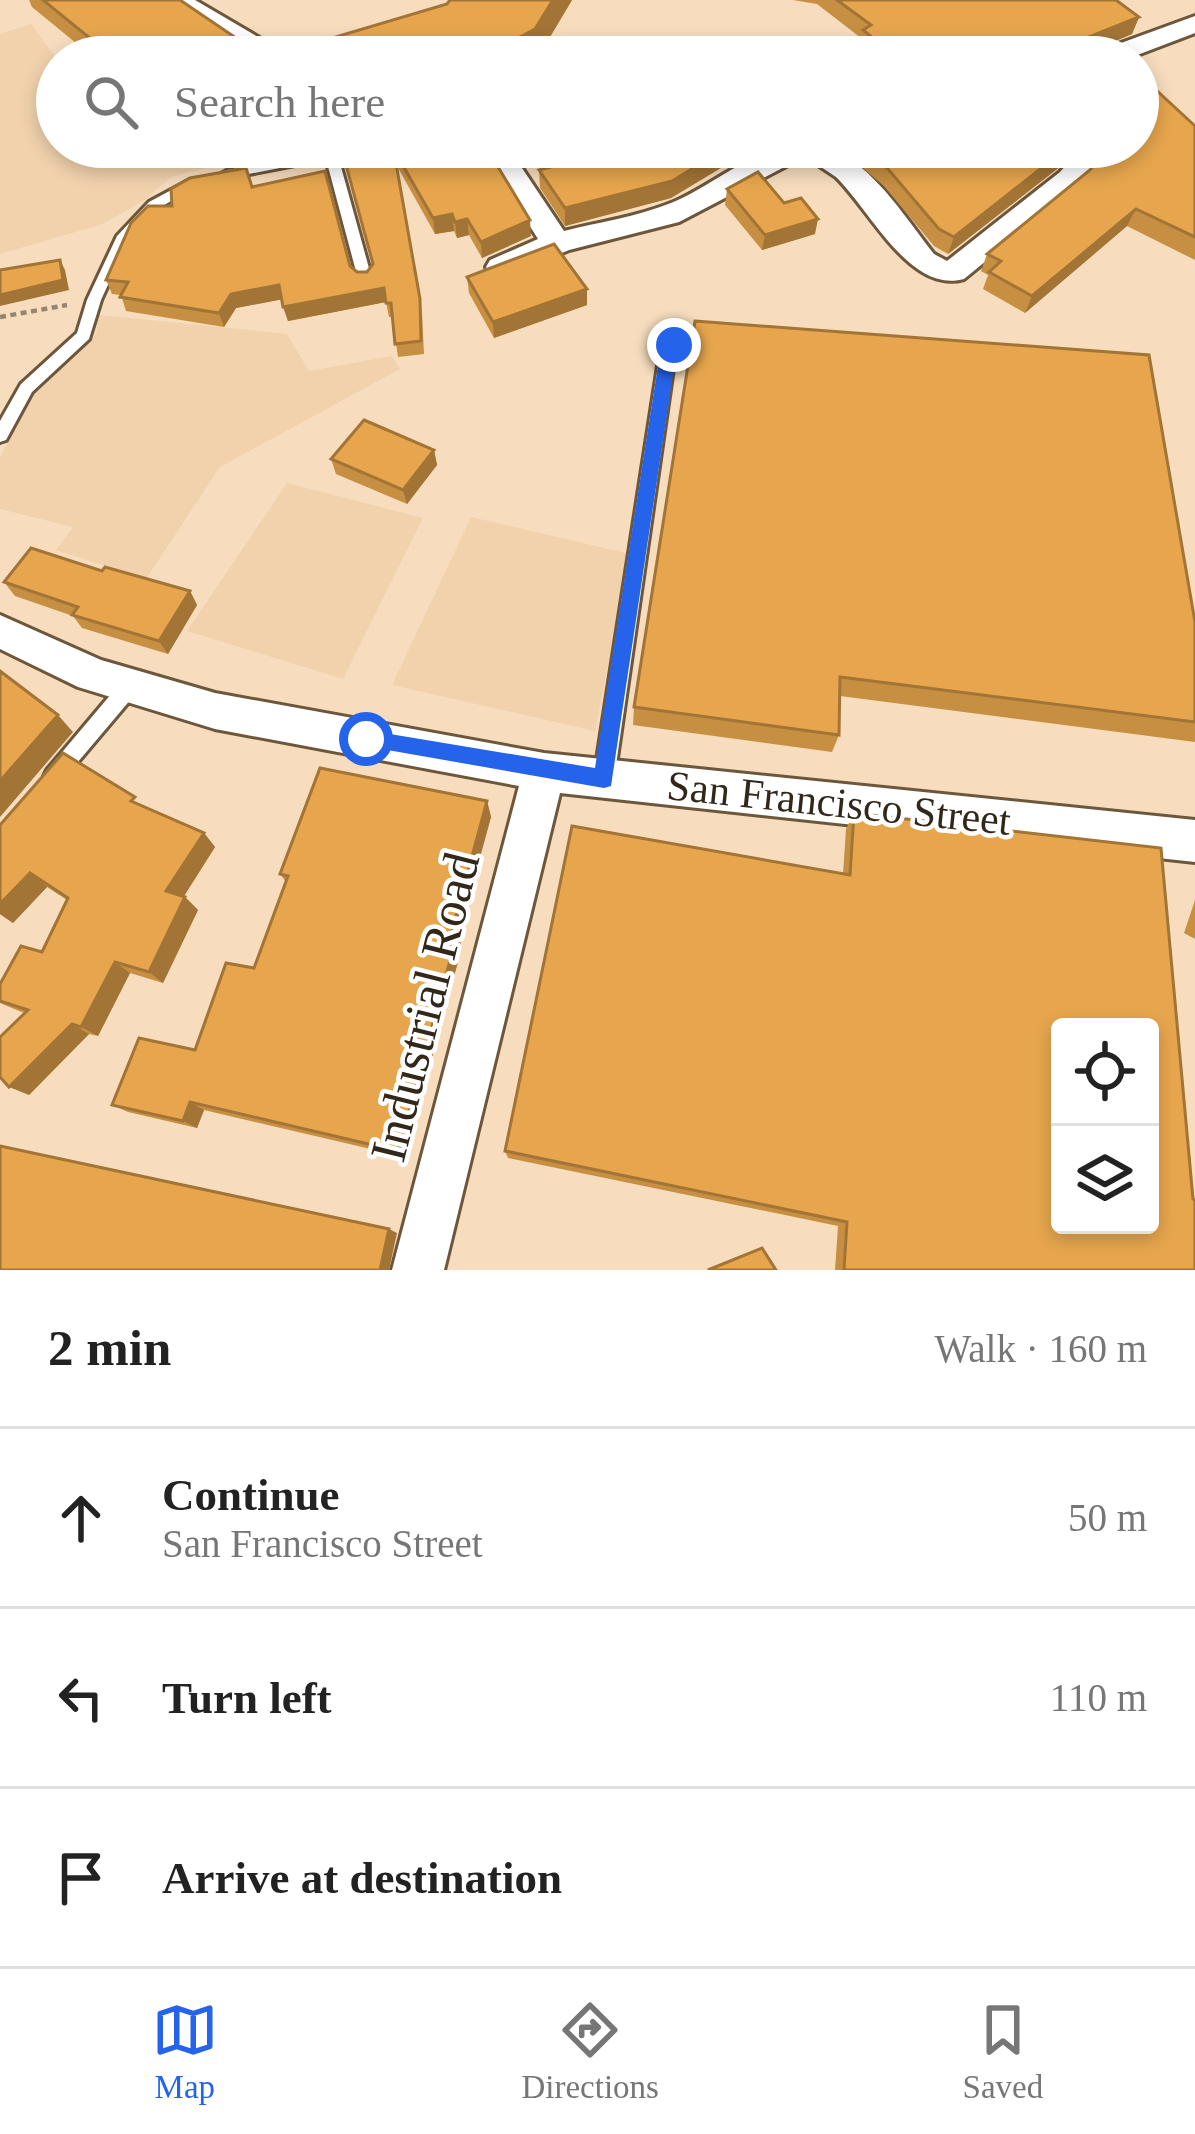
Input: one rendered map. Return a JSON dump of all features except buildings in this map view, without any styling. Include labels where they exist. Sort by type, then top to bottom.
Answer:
[{"type":"street","points":[[177,0],[241,36]]},
{"type":"street","points":[[1159,38],[1195,24]]},
{"type":"street","points":[[508,168],[556,243]]},
{"type":"street","points":[[474,279],[556,243],[665,216],[758,168]]},
{"type":"street","points":[[844,168],[934,270],[953,272],[1079,168]]},
{"type":"street","name":"San Francisco Street","points":[[0,632],[92,675],[215,711],[544,772],[1195,841]]},
{"type":"street","name":"Industrial Road","points":[[418,1270],[544,772]]},
{"type":"lane","points":[[0,436],[26,388],[84,335],[122,239],[174,191],[258,168]]},
{"type":"lane","points":[[335,168],[365,279]]},
{"type":"lane","points":[[604,779],[668,353],[683,340]]},
{"type":"lane","points":[[35,799],[130,686]]},
{"type":"path","points":[[0,317],[94,300]]},
{"type":"shaded area","points":[[31,24],[40,36],[36,36],[36,168],[206,168],[171,177],[143,201],[103,224],[0,254],[0,34]]},
{"type":"shaded area","points":[[99,315],[287,334],[309,371],[392,356],[400,369],[220,467],[146,579],[56,550],[73,527],[0,509],[0,458],[33,390],[96,334]]},
{"type":"shaded area","points":[[287,483],[423,518],[343,679],[187,631]]},
{"type":"shaded area","points":[[471,517],[630,554],[595,731],[392,685]]},
{"type":"route","points":[[366,739],[604,779],[668,353],[674,345]]}]
